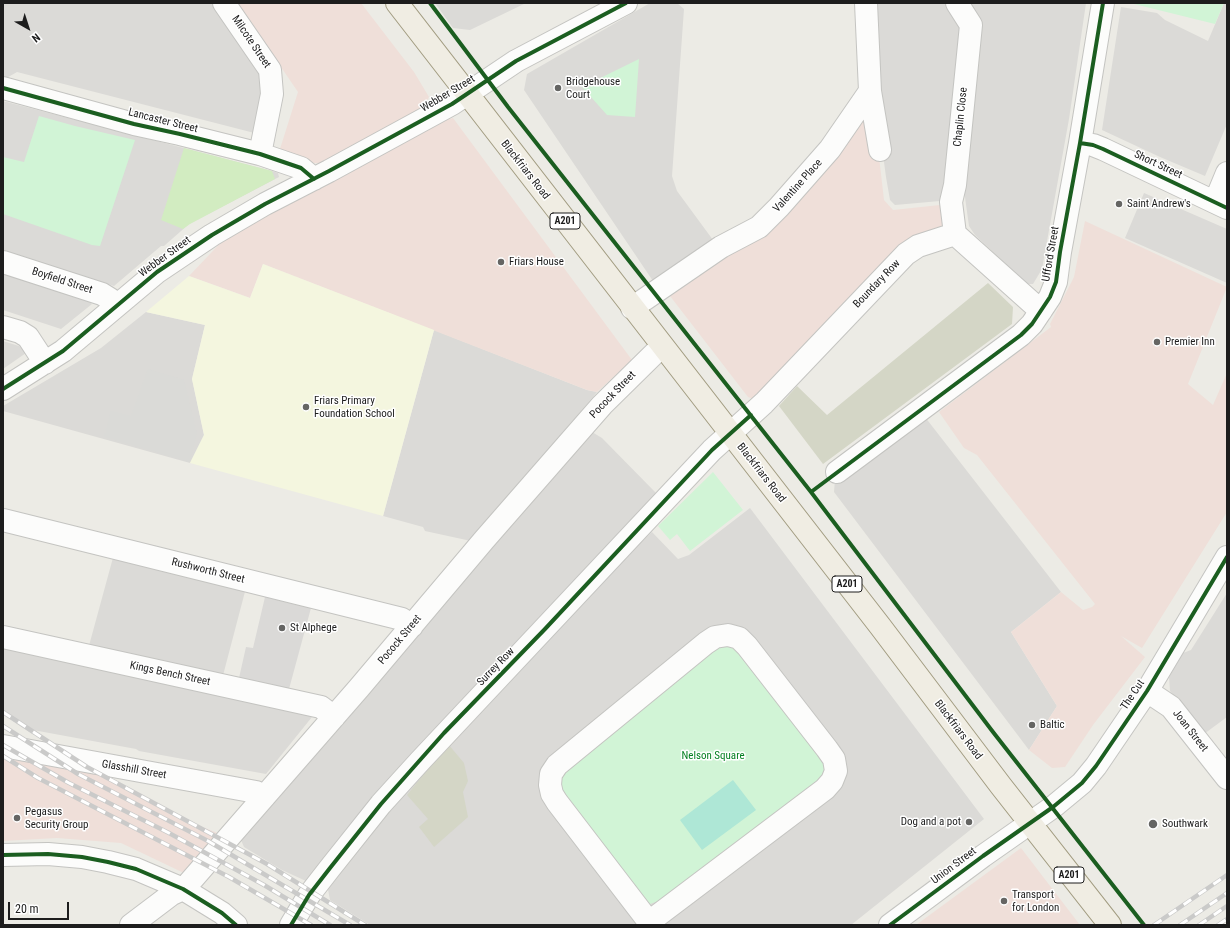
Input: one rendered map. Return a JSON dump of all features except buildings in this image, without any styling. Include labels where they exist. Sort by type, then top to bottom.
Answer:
[{"type":"main road","name":"Blackfriars Road","points":[[397,3],[880,626],[1030,824],[1110,925]]},
{"type":"street","name":"Milcote Street","points":[[224,3],[270,70],[272,94],[260,154]]},
{"type":"street","name":"Webber Street","points":[[3,389],[45,363],[157,272],[199,243],[265,204],[314,179],[468,94],[516,62],[626,3]]},
{"type":"street","points":[[866,3],[870,91],[880,150]]},
{"type":"street","name":"Chaplin Close","points":[[955,234],[952,202],[955,185],[970,25],[957,3]]},
{"type":"street","name":"Ufford Street","points":[[837,472],[1021,335],[1032,324],[1050,297],[1056,282],[1103,3]]},
{"type":"street","name":"Lancaster Street","points":[[3,88],[134,124],[260,154],[301,168],[314,179]]},
{"type":"street","name":"Valentine Place","points":[[632,308],[721,247],[758,228],[779,207],[830,149],[870,91]]},
{"type":"street","name":"Short Street","points":[[1080,142],[1103,149],[1221,205]]},
{"type":"street","points":[[1221,205],[1227,173]]},
{"type":"street","points":[[955,234],[1041,311]]},
{"type":"street","name":"Boundary Row","points":[[730,434],[764,403],[906,254],[918,246],[955,234]]},
{"type":"street","name":"Boyfield Street","points":[[3,262],[102,294],[110,299],[116,306]]},
{"type":"street","points":[[3,327],[20,332],[28,337],[45,363]]},
{"type":"street","name":"Pocock Street","points":[[131,925],[172,894],[183,889],[189,883],[602,405],[662,346]]},
{"type":"street","name":"Surrey Row","points":[[291,925],[309,896],[330,868],[420,760],[712,450],[730,434]]},
{"type":"street","name":"Rushworth Street","points":[[3,520],[402,619],[412,626]]},
{"type":"street","name":"The Cut","points":[[1030,824],[1082,784],[1096,766],[1147,691],[1227,557]]},
{"type":"street","points":[[728,635],[739,638],[747,646],[827,749],[834,759],[836,771],[832,781],[826,789],[649,924],[557,802],[552,794],[550,785],[551,774],[557,765],[706,643],[715,637],[728,635]]},
{"type":"street","name":"Kings Bench Street","points":[[3,637],[321,707],[334,717]]},
{"type":"street","name":"Joan Street","points":[[1147,691],[1171,707],[1227,778]]},
{"type":"street","name":"Glasshill Street","points":[[3,746],[256,792],[265,796]]},
{"type":"street","name":"Union Street","points":[[890,925],[983,856],[1030,824]]},
{"type":"street","points":[[3,855],[48,854],[82,857],[136,869],[183,889],[222,913],[236,925]]},
{"type":"shaded area","points":[[3,3],[215,3],[278,89],[270,137],[17,72],[3,80]]},
{"type":"shaded area","points":[[233,3],[361,3],[414,72],[429,97],[422,109],[327,163],[314,163],[279,152],[298,92],[270,51]]},
{"type":"shaded area","points":[[435,3],[526,3],[470,30],[453,28]]},
{"type":"shaded area","points":[[650,3],[677,3],[684,9],[672,176],[677,191],[713,240],[653,281],[524,90],[527,74]]},
{"type":"shaded area","points":[[870,3],[956,3],[963,43],[948,198],[940,201],[895,205],[890,200],[882,147]]},
{"type":"shaded area","points":[[970,3],[1086,3],[1069,119],[1042,269],[1033,284],[1027,284],[975,235],[969,226],[964,190]]},
{"type":"shaded area","points":[[1224,3],[1227,3],[1227,124],[1205,176],[1102,130],[1121,7],[1157,13],[1165,20],[1208,41]]},
{"type":"shaded area","points":[[3,101],[272,171],[278,173],[279,177],[189,224],[114,286],[3,251]]},
{"type":"shaded area","points":[[453,118],[632,360],[597,392],[587,390],[263,264],[250,298],[189,276],[229,234],[439,122]]},
{"type":"shaded area","points":[[860,120],[873,123],[878,148],[884,200],[893,210],[940,205],[949,229],[756,400],[748,397],[670,296],[674,287],[713,256]]},
{"type":"shaded area","points":[[1144,193],[1227,229],[1227,283],[1125,238]]},
{"type":"shaded area","points":[[1085,221],[1227,287],[1188,384],[1213,405],[1227,373],[1227,512],[1142,648],[1121,636],[1145,657],[1093,725],[1065,767],[1052,768],[1029,750],[1057,706],[1011,632],[1061,592],[1083,610],[1092,607],[1095,604],[977,455],[964,448],[939,412],[1051,327],[1050,324],[1074,277]]},
{"type":"shaded area","name":"Friars Primary Foundation School","points":[[263,264],[434,330],[383,516],[190,463],[204,435],[192,379],[205,325],[146,312],[189,276],[250,298]]},
{"type":"shaded area","points":[[3,273],[86,298],[92,304],[61,329],[3,310]]},
{"type":"shaded area","points":[[988,283],[1013,307],[1012,324],[823,464],[779,406],[797,386],[827,415]]},
{"type":"shaded area","points":[[146,312],[205,325],[192,379],[204,435],[190,463],[3,411],[3,406],[101,348]]},
{"type":"shaded area","points":[[434,330],[587,390],[597,392],[471,541],[425,531],[423,527],[383,516]]},
{"type":"shaded area","points":[[3,341],[22,347],[26,353],[3,369]]},
{"type":"shaded area","points":[[148,369],[184,380],[197,434],[190,462],[104,437],[111,411],[131,416]]},
{"type":"shaded area","points":[[925,417],[1061,592],[1011,632],[1057,706],[1029,750],[834,492],[835,479]]},
{"type":"shaded area","points":[[592,432],[602,438],[656,493],[314,878],[306,881],[282,870],[244,847],[241,840]]},
{"type":"shaded area","points":[[750,508],[984,819],[851,925],[370,925],[330,900],[327,884],[357,843],[599,581],[652,532],[678,559],[689,555]]},
{"type":"shaded area","points":[[114,554],[247,584],[221,683],[87,653]]},
{"type":"shaded area","points":[[1227,593],[1227,717],[1204,734],[1170,691],[1169,677],[1183,653],[1191,650]]},
{"type":"shaded area","name":"St Alphege","points":[[265,597],[311,608],[289,689],[239,678],[246,647],[253,648]]},
{"type":"shaded area","points":[[3,645],[312,711],[312,717],[266,774],[33,730],[32,734],[3,714]]},
{"type":"shaded area","points":[[448,744],[464,763],[468,781],[463,792],[468,817],[434,847],[419,827],[428,819],[407,795]]},
{"type":"shaded area","points":[[3,756],[66,758],[200,826],[220,834],[186,874],[121,843],[57,838],[3,841]]},
{"type":"shaded area","name":"Transport for London","points":[[1021,848],[1080,925],[916,925]]},
{"type":"green space","points":[[1130,3],[1224,3],[1215,24]]},
{"type":"green space","points":[[639,59],[635,117],[607,115],[582,87]]},
{"type":"green space","points":[[39,116],[135,140],[100,246],[92,245],[3,214],[3,157],[24,162]]},
{"type":"green space","points":[[184,148],[272,171],[275,179],[183,229],[161,220]]},
{"type":"green space","points":[[713,472],[743,510],[690,551],[677,534],[670,540],[658,526]]},
{"type":"green space","name":"Nelson Square","points":[[718,646],[735,646],[823,757],[826,770],[819,781],[661,900],[650,904],[640,899],[559,794],[558,777]]},
{"type":"green space","points":[[733,780],[756,810],[702,850],[680,820]]},
{"type":"railway","points":[[3,712],[87,767],[267,864],[365,925]]},
{"type":"railway","points":[[3,726],[78,774],[208,841],[350,925]]},
{"type":"railway","points":[[3,745],[69,783],[169,833],[264,885],[330,925]]},
{"type":"railway","points":[[3,756],[38,778],[229,877],[311,925]]},
{"type":"railway","points":[[1154,925],[1227,875]]},
{"type":"railway","points":[[1180,925],[1227,893]]},
{"type":"railway","points":[[1199,925],[1227,906]]},
{"type":"railway","points":[[1218,925],[1227,919]]},
{"type":"cycle path","points":[[430,3],[508,107],[811,492],[993,732],[1144,925]]},
{"type":"cycle path","points":[[3,389],[63,351],[157,272],[212,235],[265,204],[452,104],[516,61],[626,3]]},
{"type":"cycle path","points":[[811,492],[1021,335],[1032,324],[1050,297],[1056,282],[1103,3]]},
{"type":"cycle path","points":[[3,88],[134,124],[260,154],[301,168],[314,179]]},
{"type":"cycle path","points":[[1080,143],[1093,145],[1103,149],[1227,208]]},
{"type":"cycle path","points":[[291,925],[309,895],[330,868],[381,804],[444,733],[545,629],[712,450],[751,415]]},
{"type":"cycle path","points":[[890,925],[983,856],[1053,807],[1082,783],[1096,766],[1147,691],[1227,557]]},
{"type":"cycle path","points":[[3,855],[48,854],[82,857],[136,869],[183,889],[222,913],[236,925]]},
{"type":"place","name":"Bridgehouse Court","points":[[558,88]]},
{"type":"place","name":"Saint Andrew's","points":[[1119,204]]},
{"type":"place","name":"Friars House","points":[[501,262]]},
{"type":"place","name":"Premier Inn","points":[[1157,342]]},
{"type":"place","name":"Friars Primary Foundation School","points":[[306,407]]},
{"type":"place","name":"St Alphege","points":[[282,628]]},
{"type":"place","name":"Baltic","points":[[1032,725]]},
{"type":"place","name":"Pegasus Security Group","points":[[17,818]]},
{"type":"place","name":"Dog and a pot","points":[[969,822]]},
{"type":"place","name":"Southwark","points":[[1153,824]]},
{"type":"place","name":"Transport for London","points":[[1004,901]]}]
